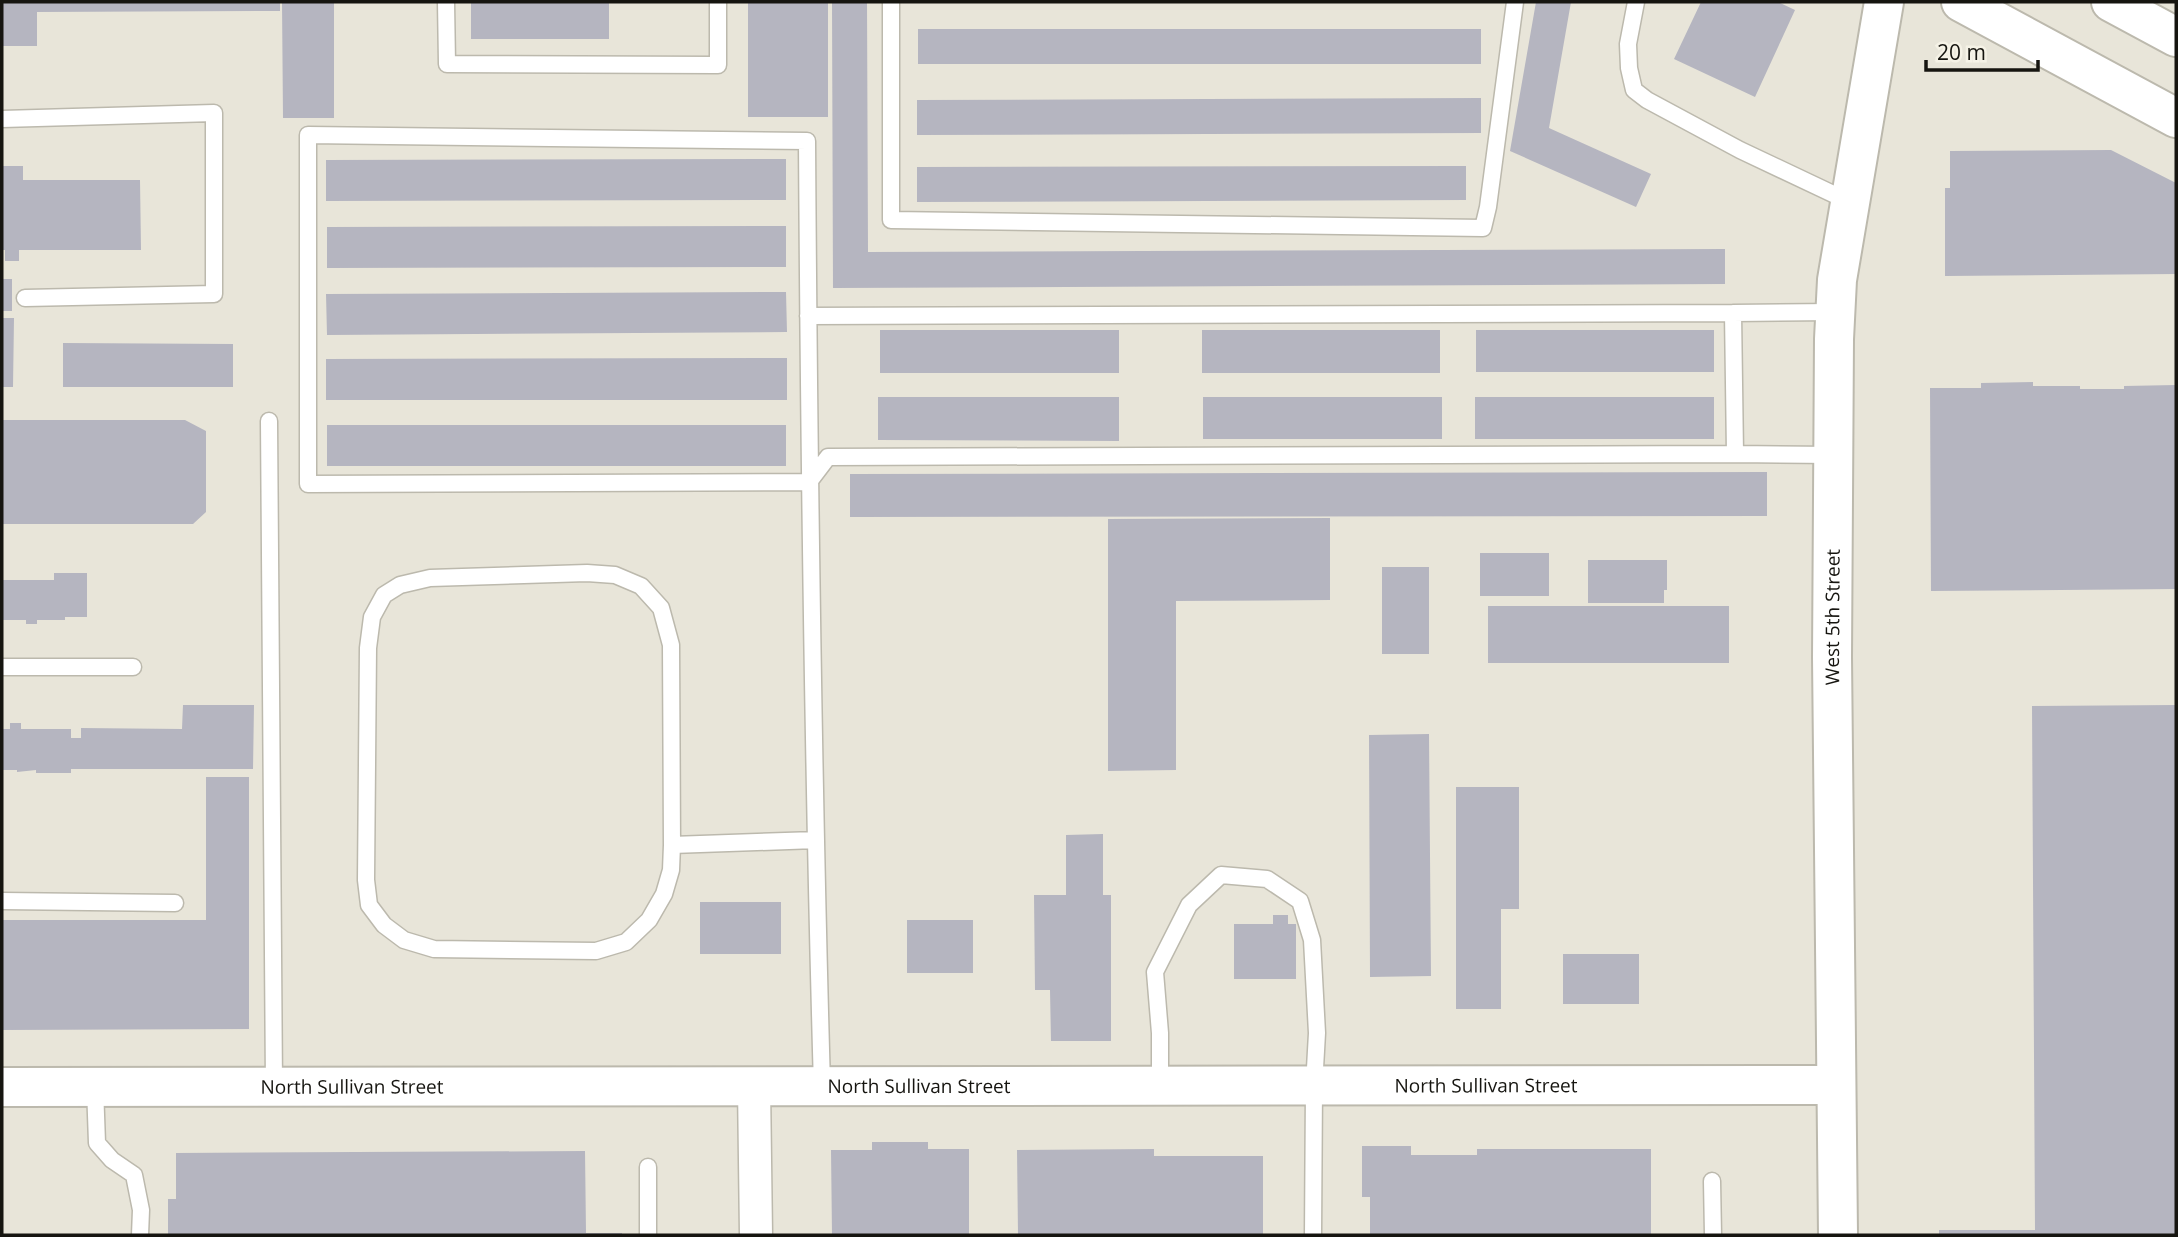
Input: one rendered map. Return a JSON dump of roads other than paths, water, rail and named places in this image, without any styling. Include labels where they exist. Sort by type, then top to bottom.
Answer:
[{"type":"street","name":"West 5th Street","points":[[1838,1235],[1832,657],[1835,312],[1837,280],[1884,2]]},
{"type":"street","points":[[1961,2],[2176,118]]},
{"type":"street","points":[[2111,2],[2176,37]]},
{"type":"street","name":"North Sullivan Street","points":[[2,1087],[1836,1085]]},
{"type":"street","points":[[754,1086],[756,1235]]},
{"type":"lane","points":[[446,2],[447,64],[718,65],[718,2]]},
{"type":"lane","points":[[891,2],[891,220],[1483,228],[1515,2]]},
{"type":"lane","points":[[1636,2],[1628,44],[1629,68],[1634,90],[1647,100],[1740,150],[1850,202]]},
{"type":"lane","points":[[2,119],[214,113],[214,294],[25,298]]},
{"type":"lane","points":[[809,482],[308,484],[308,135],[807,141],[809,482],[822,1086]]},
{"type":"lane","points":[[808,316],[1835,312]]},
{"type":"lane","points":[[1733,313],[1735,454]]},
{"type":"lane","points":[[269,421],[274,1087]]},
{"type":"lane","points":[[809,482],[828,457],[1833,455]]},
{"type":"lane","points":[[587,573],[615,575],[641,586],[661,608],[670,645],[672,845],[664,894],[649,920],[626,943],[596,951],[434,949],[404,940],[384,925],[369,905],[366,880],[368,648],[372,617],[384,595],[400,585],[430,578],[456,577],[587,573]]},
{"type":"lane","points":[[2,667],[133,667]]},
{"type":"lane","points":[[672,845],[816,840]]},
{"type":"lane","points":[[1160,1086],[1160,1033],[1155,972],[1189,905],[1221,875],[1267,879],[1300,901],[1312,940],[1317,1033],[1313,1235]]},
{"type":"lane","points":[[2,901],[175,903]]},
{"type":"lane","points":[[95,1087],[97,1143],[111,1160],[134,1175],[141,1210],[140,1235]]},
{"type":"lane","points":[[648,1167],[648,1235]]},
{"type":"lane","points":[[1712,1181],[1713,1235]]}]
